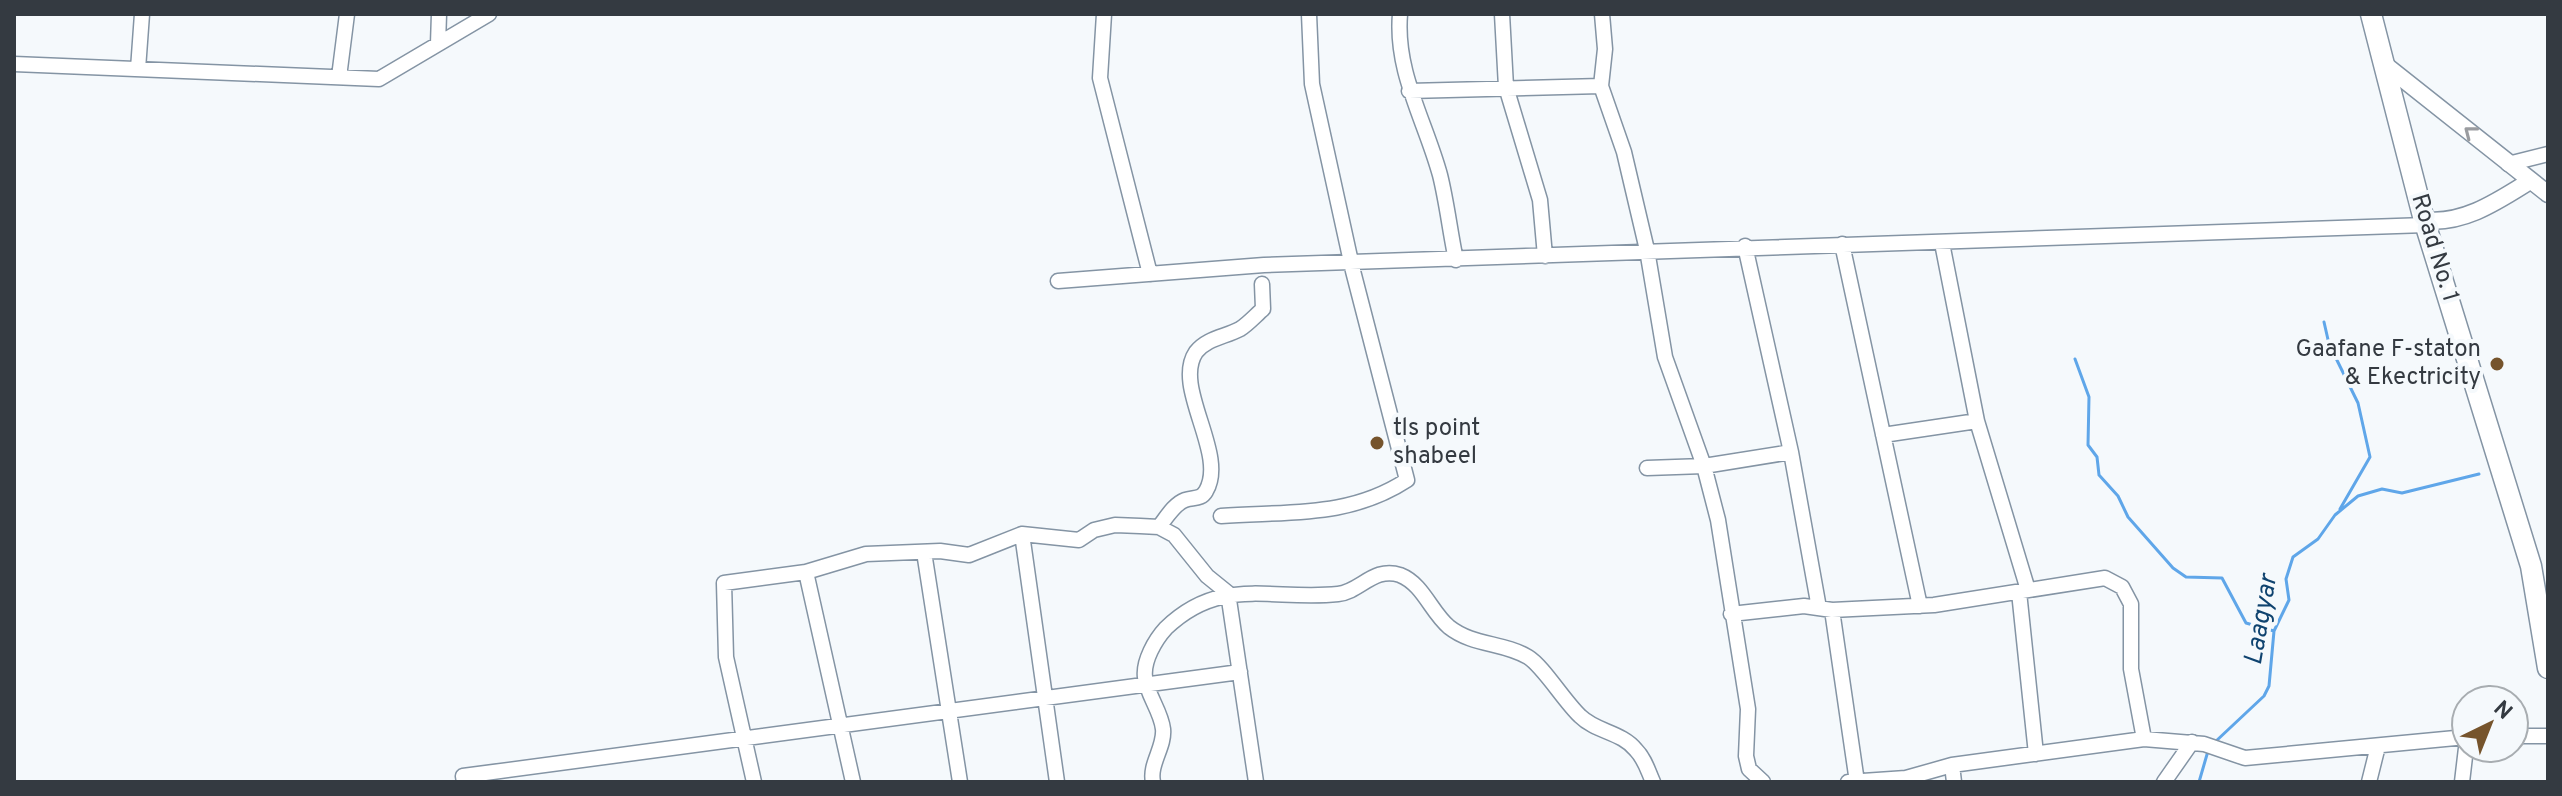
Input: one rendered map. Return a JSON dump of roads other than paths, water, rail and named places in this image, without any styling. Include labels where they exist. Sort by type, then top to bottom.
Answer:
[{"type":"highway","name":"Road No. 1","points":[[2371,14],[2425,222],[2531,566],[2548,668]]},
{"type":"main road","points":[[2384,64],[2548,193]]},
{"type":"main road","points":[[2425,222],[2444,223],[2489,207],[2530,181]]},
{"type":"street","points":[[138,69],[142,14]]},
{"type":"street","points":[[339,77],[347,14]]},
{"type":"street","points":[[438,44],[439,14]]},
{"type":"street","points":[[14,64],[379,79],[489,14]]},
{"type":"street","points":[[1104,14],[1100,78],[1150,274]]},
{"type":"street","points":[[1221,516],[1350,507],[1381,497],[1407,480],[1352,263],[1312,84],[1309,14]]},
{"type":"street","points":[[1400,14],[1400,52],[1409,91],[1440,175],[1456,260]]},
{"type":"street","points":[[1502,14],[1506,87],[1537,188],[1545,256]]},
{"type":"street","points":[[1602,14],[1605,49],[1601,86],[1624,152],[1647,250],[1665,357],[1704,466],[1718,520],[1748,709],[1746,756],[1749,769],[1763,782]]},
{"type":"street","points":[[1409,91],[1601,86]]},
{"type":"street","points":[[2508,164],[2548,154]]},
{"type":"street","points":[[1058,281],[1352,263],[1647,250],[1942,243],[2425,222]]},
{"type":"street","points":[[1942,243],[1977,421],[2024,591],[2036,754]]},
{"type":"street","points":[[1842,244],[1920,606]]},
{"type":"street","points":[[1745,246],[1825,609],[1856,782]]},
{"type":"street","points":[[1159,527],[1184,500],[1196,499],[1206,492],[1209,482],[1209,447],[1202,434],[1192,386],[1191,365],[1196,352],[1209,341],[1242,328],[1263,309],[1262,284]]},
{"type":"street","points":[[1883,435],[1977,421]]},
{"type":"street","points":[[1647,468],[1704,466],[1791,452]]},
{"type":"street","points":[[754,782],[726,657],[724,583],[806,572],[866,554],[924,552],[969,555],[1022,534],[1079,540],[1094,530],[1115,525],[1159,527],[1174,535],[1207,576],[1228,593],[1256,782]]},
{"type":"street","points":[[1022,534],[1057,782]]},
{"type":"street","points":[[924,552],[960,782]]},
{"type":"street","points":[[806,572],[853,782]]},
{"type":"street","points":[[1153,782],[1151,774],[1163,731],[1145,676],[1149,656],[1159,636],[1177,618],[1204,600],[1228,593],[1342,595],[1382,574],[1397,574],[1411,581],[1438,618],[1464,638],[1526,655],[1581,717],[1593,726],[1626,740],[1636,749],[1653,782]]},
{"type":"street","points":[[1731,614],[1804,606],[1825,609],[1920,606],[2105,578],[2122,587],[2131,604],[2131,669],[2144,739]]},
{"type":"street","points":[[464,782],[463,776],[1240,672]]},
{"type":"street","points":[[1848,782],[1906,778],[1952,765],[2144,739],[2192,742],[2245,758],[2450,739]]},
{"type":"street","points":[[2164,782],[2192,742]]},
{"type":"street","points":[[2369,782],[2378,746]]},
{"type":"street","points":[[1952,765],[1954,782]]},
{"type":"waterway","points":[[2324,322],[2329,344],[2358,403],[2370,457],[2340,509]]},
{"type":"waterway","points":[[2075,359],[2089,397],[2088,445],[2097,457],[2099,475],[2118,496],[2128,517],[2173,568],[2186,577],[2222,578],[2246,623],[2274,631]]},
{"type":"waterway","name":"Laagyar","points":[[2215,742],[2264,696],[2269,686],[2274,631],[2289,600],[2286,579],[2293,557],[2318,539],[2335,515],[2358,496],[2382,489],[2402,493],[2479,474]]},
{"type":"waterway","name":"Laagyar","points":[[2199,782],[2208,751]]},
{"type":"place","name":"Gaafane F-staton & Ekectricity","points":[[2497,364]]},
{"type":"place","name":"tls point shabeel","points":[[1377,443]]}]
